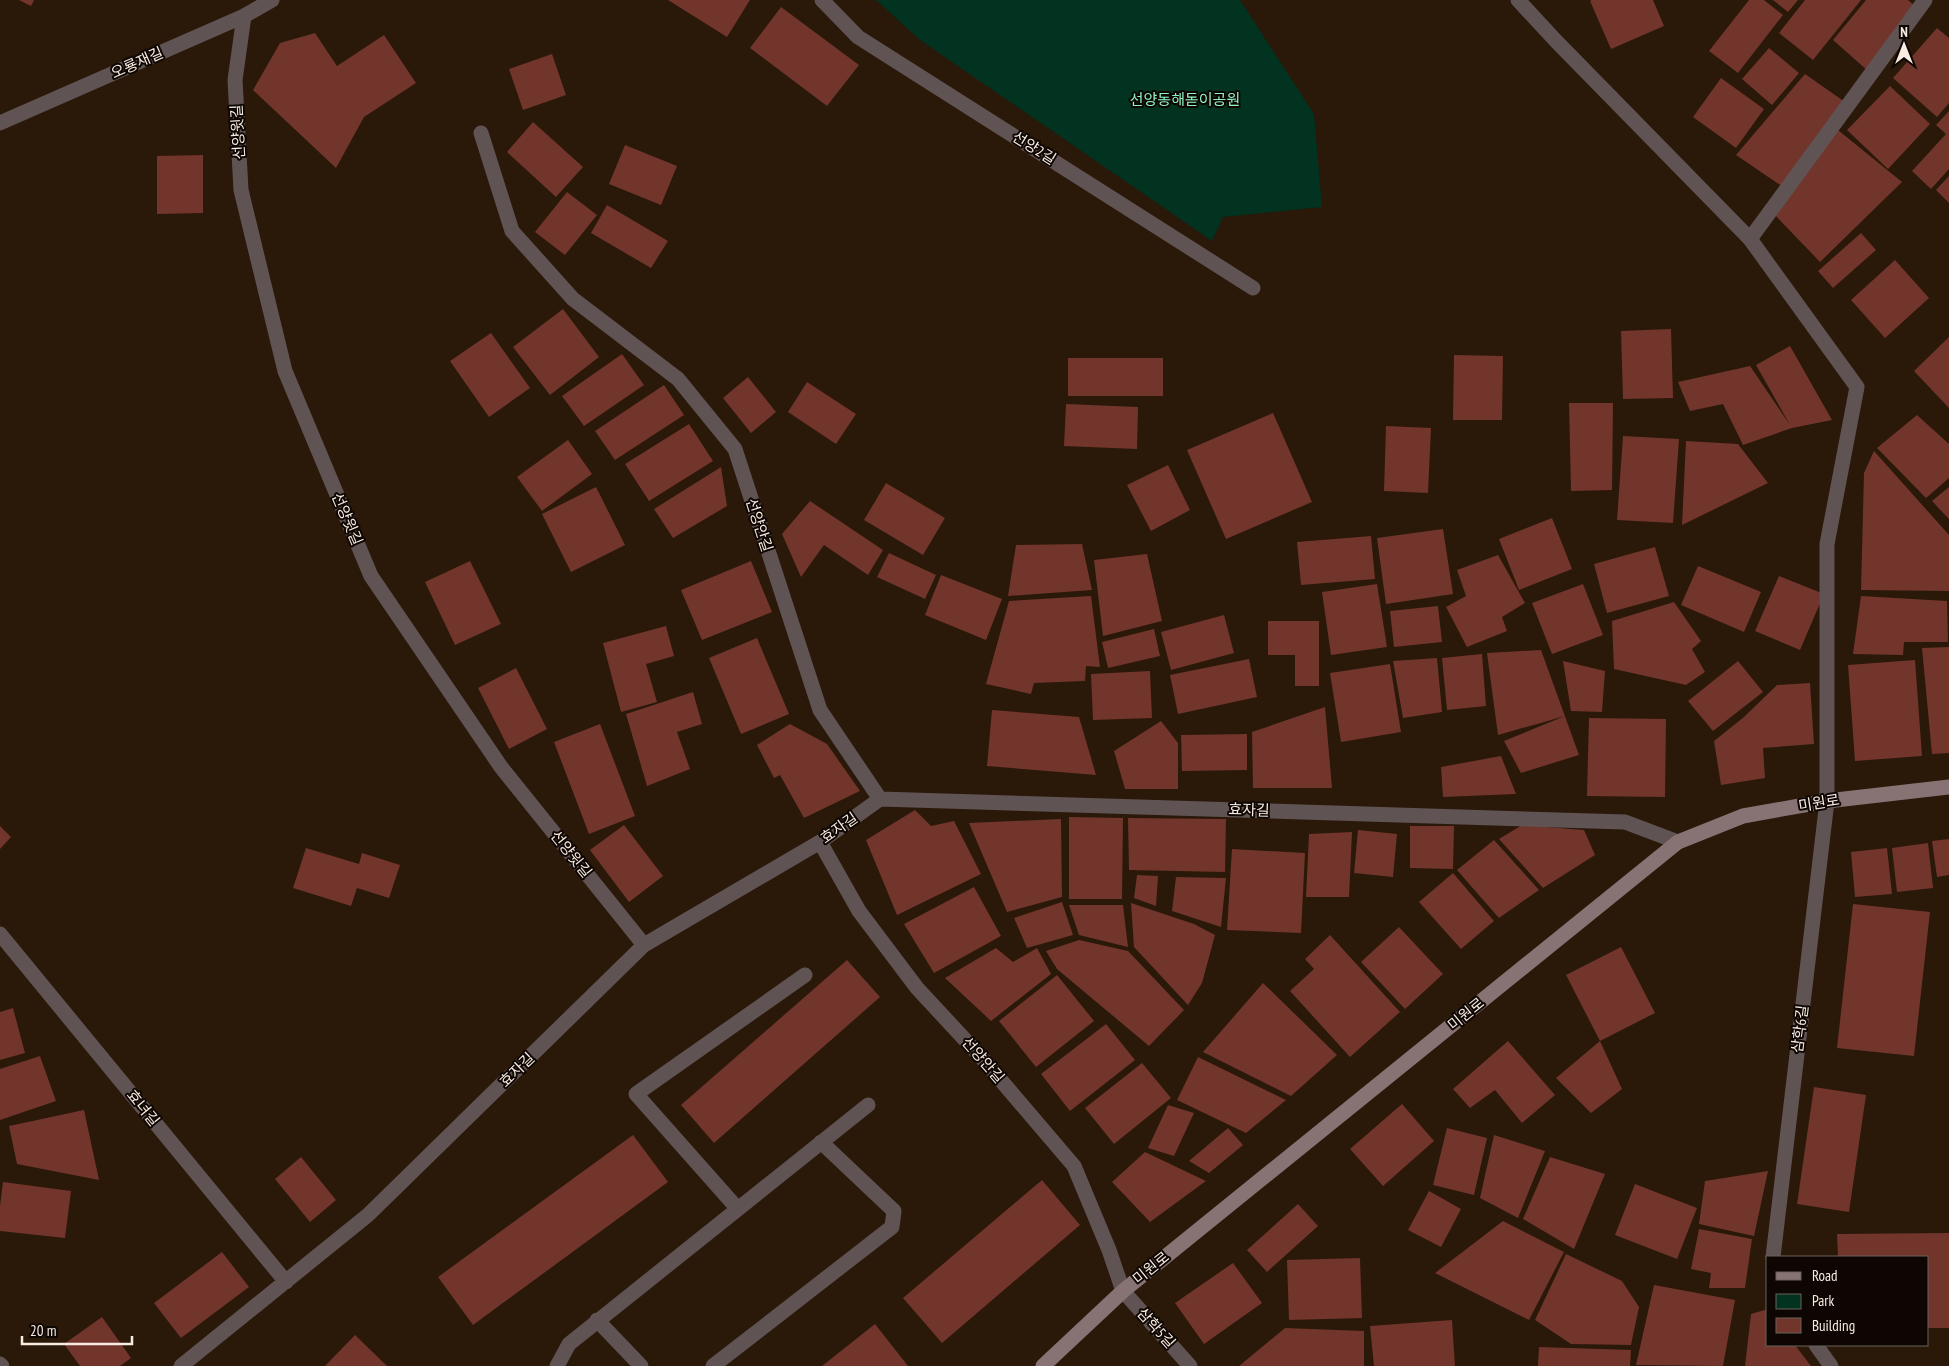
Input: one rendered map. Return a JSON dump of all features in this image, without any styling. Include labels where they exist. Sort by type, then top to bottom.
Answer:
[{"type":"street","name":"오룡재길","points":[[0,123],[244,16],[272,0]]},
{"type":"street","name":"선양2길","points":[[822,0],[858,36],[1253,288]]},
{"type":"street","name":"삼학6길","points":[[1518,0],[1750,239],[1857,387],[1827,544],[1827,801],[1773,1256]]},
{"type":"street","points":[[1750,239],[1925,0]]},
{"type":"street","name":"선양윗길","points":[[244,16],[235,80],[241,190],[285,371],[371,576],[501,767],[644,944]]},
{"type":"street","name":"선양안길","points":[[481,133],[512,231],[573,299],[678,379],[734,448],[820,710],[880,799]]},
{"type":"street","name":"미원로","points":[[1043,1366],[1123,1291],[1678,842],[1743,816],[1827,801],[1949,787]]},
{"type":"street","name":"효자길","points":[[181,1366],[368,1215],[644,944],[820,842],[880,799],[1625,822],[1678,842]]},
{"type":"street","name":"선양안길","points":[[820,842],[859,911],[917,988],[981,1057],[1074,1166],[1109,1250],[1123,1291]]},
{"type":"street","name":"효녀길","points":[[0,934],[286,1282]]},
{"type":"street","points":[[738,1208],[636,1094],[805,975]]},
{"type":"street","points":[[557,1366],[568,1344],[868,1104]]},
{"type":"street","points":[[713,1366],[892,1227],[894,1211],[821,1142]]},
{"type":"street","name":"삼학5길","points":[[1123,1291],[1190,1366]]},
{"type":"street","points":[[598,1320],[641,1366]]},
{"type":"street","points":[[1817,1346],[1831,1366]]},
{"type":"green space","name":"선양동해돋이공원","points":[[876,0],[1240,0],[1314,114],[1322,207],[1223,217],[1212,241],[920,40]]},
{"type":"building","points":[[19,0],[34,0],[31,6]]},
{"type":"building","points":[[668,0],[750,0],[727,37]]},
{"type":"building","points":[[1653,0],[1664,26],[1611,49],[1590,1]]},
{"type":"building","points":[[1749,0],[1764,0],[1783,15],[1738,73],[1709,51]]},
{"type":"building","points":[[1773,0],[1798,0],[1788,12]]},
{"type":"building","points":[[1805,0],[1861,0],[1813,60],[1779,33]]},
{"type":"building","points":[[1866,0],[1908,0],[1917,8],[1868,71],[1833,40]]},
{"type":"building","points":[[781,7],[859,65],[827,106],[750,48]]},
{"type":"building","points":[[1937,28],[1949,38],[1949,103],[1937,117],[1893,78]]},
{"type":"building","points":[[315,33],[337,66],[384,35],[416,83],[364,117],[336,168],[253,90],[280,43]]},
{"type":"building","points":[[1769,48],[1799,73],[1772,105],[1742,79]]},
{"type":"building","points":[[552,54],[566,95],[523,110],[509,69]]},
{"type":"building","points":[[1805,74],[1845,102],[1783,187],[1736,155]]},
{"type":"building","points":[[1721,78],[1764,109],[1736,148],[1693,117]]},
{"type":"building","points":[[1890,86],[1930,124],[1888,169],[1847,130]]},
{"type":"building","points":[[1949,111],[1949,169],[1931,189],[1912,171],[1946,134],[1936,125]]},
{"type":"building","points":[[533,122],[583,167],[556,197],[507,152]]},
{"type":"building","points":[[1838,130],[1902,182],[1820,262],[1775,215]]},
{"type":"building","points":[[625,145],[677,166],[661,205],[609,184]]},
{"type":"building","points":[[203,155],[203,213],[157,214],[157,156]]},
{"type":"building","points":[[1949,176],[1949,203],[1936,190]]},
{"type":"building","points":[[567,192],[597,215],[565,255],[535,232]]},
{"type":"building","points":[[607,205],[668,241],[651,268],[591,233]]},
{"type":"building","points":[[1861,233],[1876,250],[1833,288],[1818,271]]},
{"type":"building","points":[[1895,260],[1929,298],[1885,338],[1851,300]]},
{"type":"building","points":[[563,309],[599,357],[550,395],[513,347]]},
{"type":"building","points":[[1671,329],[1673,398],[1623,399],[1621,331]]},
{"type":"building","points":[[491,333],[530,388],[489,417],[450,361]]},
{"type":"building","points":[[1949,337],[1949,408],[1914,371]]},
{"type":"building","points":[[1790,346],[1832,420],[1792,428],[1743,445],[1723,404],[1690,411],[1678,382],[1750,366],[1790,425],[1756,365]]},
{"type":"building","points":[[622,354],[644,385],[584,426],[562,396]]},
{"type":"building","points":[[1454,355],[1503,356],[1502,420],[1453,420]]},
{"type":"building","points":[[1068,358],[1163,358],[1163,396],[1068,396]]},
{"type":"building","points":[[748,377],[776,412],[751,433],[723,398]]},
{"type":"building","points":[[807,382],[856,414],[836,444],[788,412]]},
{"type":"building","points":[[664,385],[684,415],[615,460],[595,431]]},
{"type":"building","points":[[1569,403],[1613,403],[1612,490],[1571,491]]},
{"type":"building","points":[[1066,404],[1138,407],[1137,449],[1064,446]]},
{"type":"building","points":[[1273,413],[1312,502],[1226,539],[1187,450]]},
{"type":"building","points":[[1917,415],[1949,444],[1949,478],[1926,498],[1877,448]]},
{"type":"building","points":[[689,424],[713,461],[649,501],[625,464]]},
{"type":"building","points":[[1386,426],[1431,428],[1428,493],[1384,491]]},
{"type":"building","points":[[1623,436],[1679,439],[1673,523],[1617,520]]},
{"type":"building","points":[[568,440],[592,474],[542,511],[517,477]]},
{"type":"building","points":[[1686,441],[1738,444],[1768,483],[1682,525]]},
{"type":"building","points":[[1874,451],[1949,535],[1949,591],[1861,590],[1864,473]]},
{"type":"building","points":[[1168,465],[1190,510],[1151,531],[1127,485]]},
{"type":"building","points":[[721,467],[727,506],[673,538],[654,509]]},
{"type":"building","points":[[886,483],[945,518],[923,555],[864,520]]},
{"type":"building","points":[[596,487],[625,545],[571,572],[542,514]]},
{"type":"building","points":[[1949,487],[1949,519],[1932,501]]},
{"type":"building","points":[[810,501],[883,550],[868,575],[824,545],[801,577],[782,534]]},
{"type":"building","points":[[1552,518],[1572,569],[1519,590],[1499,539]]},
{"type":"building","points":[[1443,529],[1453,594],[1386,604],[1377,538]]},
{"type":"building","points":[[1371,536],[1375,579],[1301,585],[1297,542]]},
{"type":"building","points":[[1082,544],[1092,590],[1008,596],[1016,545]]},
{"type":"building","points":[[1655,547],[1669,596],[1607,613],[1594,564]]},
{"type":"building","points":[[889,553],[936,575],[925,599],[877,577]]},
{"type":"building","points":[[1147,554],[1162,621],[1103,636],[1094,560]]},
{"type":"building","points":[[1498,555],[1525,603],[1502,617],[1507,631],[1467,647],[1446,607],[1466,596],[1457,570]]},
{"type":"building","points":[[470,561],[501,624],[455,645],[425,582]]},
{"type":"building","points":[[751,561],[772,612],[702,640],[681,590]]},
{"type":"building","points":[[1698,566],[1761,592],[1744,632],[1681,605]]},
{"type":"building","points":[[941,575],[1002,599],[986,640],[925,615]]},
{"type":"building","points":[[1779,576],[1824,594],[1800,650],[1755,631]]},
{"type":"building","points":[[1377,584],[1387,647],[1331,655],[1322,592]]},
{"type":"building","points":[[1583,584],[1603,635],[1552,654],[1532,603]]},
{"type":"building","points":[[1091,596],[1100,667],[1086,666],[1085,681],[1034,683],[1031,694],[986,684],[1009,601]]},
{"type":"building","points":[[1861,596],[1947,601],[1948,642],[1904,642],[1903,655],[1853,654]]},
{"type":"building","points":[[1674,602],[1701,641],[1692,649],[1705,672],[1686,685],[1614,669],[1612,621]]},
{"type":"building","points":[[1438,606],[1442,642],[1394,647],[1390,611]]},
{"type":"building","points":[[1224,615],[1234,653],[1171,670],[1161,632]]},
{"type":"building","points":[[1268,621],[1319,621],[1319,686],[1295,686],[1295,655],[1268,655]]},
{"type":"building","points":[[666,626],[674,656],[646,664],[657,702],[621,712],[603,643]]},
{"type":"building","points":[[1154,629],[1160,656],[1108,668],[1102,642]]},
{"type":"building","points":[[757,638],[789,714],[741,734],[709,658]]},
{"type":"building","points":[[1949,647],[1949,753],[1932,754],[1922,648]]},
{"type":"building","points":[[1541,650],[1565,716],[1498,735],[1487,653]]},
{"type":"building","points":[[1482,654],[1486,706],[1447,710],[1442,658]]},
{"type":"building","points":[[1437,658],[1442,712],[1403,718],[1393,661]]},
{"type":"building","points":[[1249,659],[1257,697],[1178,714],[1170,675]]},
{"type":"building","points":[[1915,660],[1922,756],[1855,761],[1848,665]]},
{"type":"building","points":[[1563,661],[1605,671],[1602,712],[1571,711]]},
{"type":"building","points":[[1738,661],[1763,692],[1713,731],[1688,701]]},
{"type":"building","points":[[1390,664],[1401,732],[1341,742],[1330,673]]},
{"type":"building","points":[[516,668],[547,729],[509,749],[478,688]]},
{"type":"building","points":[[1150,671],[1152,718],[1093,720],[1091,674]]},
{"type":"building","points":[[1810,683],[1814,744],[1763,748],[1765,778],[1721,785],[1714,741],[1744,717],[1777,685]]},
{"type":"building","points":[[693,692],[702,724],[677,732],[690,769],[647,786],[626,714]]},
{"type":"building","points":[[1325,707],[1332,788],[1253,788],[1252,732]]},
{"type":"building","points":[[992,710],[1079,717],[1096,775],[987,766]]},
{"type":"building","points":[[1565,716],[1579,755],[1521,773],[1504,741]]},
{"type":"building","points":[[1589,718],[1666,719],[1665,797],[1587,796]]},
{"type":"building","points":[[1161,721],[1178,743],[1178,789],[1125,789],[1114,751]]},
{"type":"building","points":[[600,724],[635,816],[589,834],[554,742]]},
{"type":"building","points":[[790,724],[827,744],[860,791],[804,818],[780,775],[774,778],[757,745]]},
{"type":"building","points":[[1247,734],[1247,770],[1182,771],[1181,735]]},
{"type":"building","points":[[1501,756],[1516,794],[1443,797],[1441,767]]},
{"type":"building","points":[[915,810],[931,826],[954,821],[981,874],[897,915],[866,840]]},
{"type":"building","points":[[1069,817],[1123,818],[1122,899],[1069,899]]},
{"type":"building","points":[[1128,818],[1226,819],[1225,872],[1129,870]]},
{"type":"building","points":[[1061,819],[1062,897],[1007,912],[969,823]]},
{"type":"building","points":[[624,825],[663,876],[629,902],[590,850]]},
{"type":"building","points":[[1522,825],[1584,830],[1595,855],[1543,888],[1499,839]]},
{"type":"building","points":[[0,826],[11,837],[0,849]]},
{"type":"building","points":[[1410,826],[1454,826],[1453,869],[1410,868]]},
{"type":"building","points":[[1358,830],[1397,834],[1393,877],[1354,873]]},
{"type":"building","points":[[1352,832],[1349,897],[1306,897],[1309,834]]},
{"type":"building","points":[[1949,839],[1949,875],[1937,877],[1932,841]]},
{"type":"building","points":[[1494,840],[1539,890],[1499,918],[1457,870]]},
{"type":"building","points":[[1928,843],[1933,888],[1897,892],[1892,848]]},
{"type":"building","points":[[306,848],[359,864],[362,853],[400,865],[389,898],[357,888],[351,906],[293,888]]},
{"type":"building","points":[[1887,848],[1892,894],[1855,897],[1851,852]]},
{"type":"building","points":[[1232,849],[1305,853],[1301,933],[1227,930]]},
{"type":"building","points":[[1453,873],[1494,921],[1461,949],[1419,902]]},
{"type":"building","points":[[1137,875],[1158,876],[1156,906],[1134,898]]},
{"type":"building","points":[[1176,877],[1226,878],[1221,927],[1172,911]]},
{"type":"building","points":[[974,887],[1001,936],[934,973],[904,924]]},
{"type":"building","points":[[1062,902],[1073,935],[1027,948],[1014,918]]},
{"type":"building","points":[[1131,903],[1194,924],[1215,935],[1202,983],[1188,1005],[1134,947]]},
{"type":"building","points":[[1853,904],[1930,912],[1914,1056],[1837,1048]]},
{"type":"building","points":[[1069,905],[1123,905],[1128,947],[1079,935]]},
{"type":"building","points":[[1399,927],[1443,974],[1405,1009],[1361,962]]},
{"type":"building","points":[[1330,935],[1400,1012],[1350,1057],[1290,991],[1314,969],[1305,959]]},
{"type":"building","points":[[1079,940],[1128,951],[1184,1010],[1149,1046],[1057,969],[1046,951]]},
{"type":"building","points":[[1621,947],[1655,1013],[1600,1041],[1566,975]]},
{"type":"building","points":[[996,948],[1013,962],[1037,948],[1051,974],[991,1021],[945,978]]},
{"type":"building","points":[[847,960],[880,997],[714,1143],[681,1105]]},
{"type":"building","points":[[1057,975],[1094,1021],[1036,1067],[999,1021]]},
{"type":"building","points":[[1263,983],[1337,1055],[1291,1096],[1203,1052]]},
{"type":"building","points":[[13,1008],[25,1053],[0,1060],[0,1012]]},
{"type":"building","points":[[1106,1024],[1135,1060],[1070,1111],[1041,1074]]},
{"type":"building","points":[[1508,1041],[1555,1095],[1522,1123],[1495,1090],[1470,1108],[1453,1089]]},
{"type":"building","points":[[1600,1041],[1622,1089],[1591,1113],[1556,1078]]},
{"type":"building","points":[[40,1056],[56,1101],[0,1120],[0,1069]]},
{"type":"building","points":[[1198,1057],[1286,1100],[1246,1133],[1177,1100]]},
{"type":"building","points":[[1142,1063],[1171,1098],[1114,1144],[1085,1108]]},
{"type":"building","points":[[1814,1087],[1866,1095],[1849,1212],[1797,1204]]},
{"type":"building","points":[[1402,1104],[1434,1141],[1383,1186],[1350,1149]]},
{"type":"building","points":[[1168,1105],[1194,1113],[1174,1156],[1148,1148]]},
{"type":"building","points":[[84,1110],[99,1180],[17,1164],[9,1126]]},
{"type":"building","points":[[1228,1128],[1243,1145],[1209,1173],[1189,1161]]},
{"type":"building","points":[[1447,1128],[1487,1138],[1474,1195],[1433,1185]]},
{"type":"building","points":[[633,1135],[668,1182],[473,1325],[438,1277]]},
{"type":"building","points":[[1494,1135],[1545,1151],[1518,1218],[1480,1198]]},
{"type":"building","points":[[1145,1152],[1206,1181],[1150,1222],[1112,1182]]},
{"type":"building","points":[[301,1157],[336,1200],[310,1222],[275,1179]]},
{"type":"building","points":[[1550,1157],[1605,1174],[1574,1249],[1523,1219]]},
{"type":"building","points":[[1768,1171],[1754,1236],[1699,1224],[1705,1181]]},
{"type":"building","points":[[1042,1180],[1080,1225],[942,1343],[903,1298]]},
{"type":"building","points":[[3,1182],[71,1191],[65,1238],[0,1231],[0,1206]]},
{"type":"building","points":[[1635,1184],[1697,1208],[1677,1259],[1615,1235]]},
{"type":"building","points":[[1429,1191],[1461,1209],[1441,1247],[1408,1230]]},
{"type":"building","points":[[1298,1204],[1318,1226],[1267,1272],[1247,1250]]},
{"type":"building","points":[[1503,1221],[1564,1252],[1529,1320],[1435,1273]]},
{"type":"building","points":[[1699,1229],[1752,1239],[1745,1288],[1709,1288],[1711,1273],[1691,1269]]},
{"type":"building","points":[[1949,1233],[1949,1328],[1929,1328],[1929,1256],[1838,1256],[1837,1234]]},
{"type":"building","points":[[222,1252],[249,1287],[181,1338],[154,1303]]},
{"type":"building","points":[[1566,1254],[1622,1281],[1639,1307],[1631,1345],[1571,1344],[1535,1320]]},
{"type":"building","points":[[1360,1258],[1362,1318],[1289,1320],[1287,1260]]},
{"type":"building","points":[[1233,1263],[1262,1303],[1204,1344],[1175,1303]]},
{"type":"building","points":[[1654,1285],[1735,1300],[1723,1366],[1636,1365]]},
{"type":"building","points":[[1766,1310],[1766,1346],[1796,1346],[1811,1366],[1745,1366],[1751,1314]]},
{"type":"building","points":[[102,1317],[131,1358],[120,1366],[80,1366],[64,1344]]},
{"type":"building","points":[[1452,1320],[1455,1366],[1374,1366],[1370,1326]]},
{"type":"building","points":[[875,1324],[908,1366],[822,1366]]},
{"type":"building","points":[[1285,1328],[1364,1331],[1364,1366],[1239,1366]]},
{"type":"building","points":[[355,1335],[387,1366],[325,1366]]},
{"type":"building","points":[[1539,1347],[1631,1350],[1630,1366],[1538,1366]]}]
